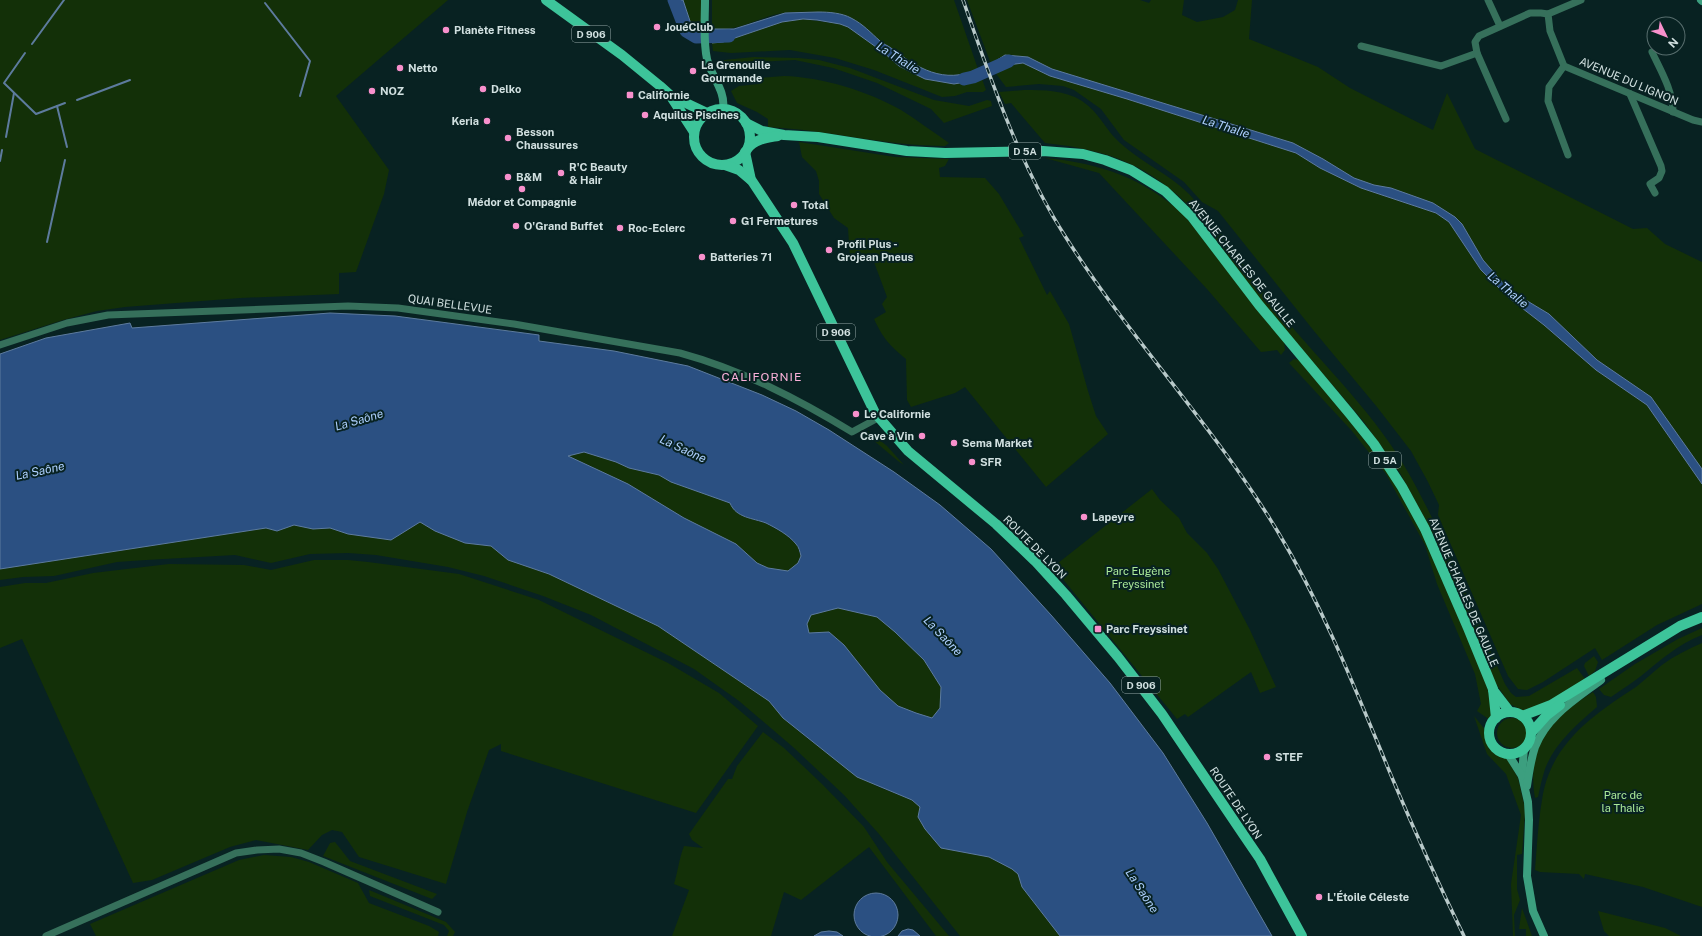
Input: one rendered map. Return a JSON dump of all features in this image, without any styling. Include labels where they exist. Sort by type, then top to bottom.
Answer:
[{"type":"main road","name":"D 906","points":[[546,0],[643,71],[670,95],[694,132]]},
{"type":"main road","points":[[705,2],[706,52],[712,74],[724,98],[723,109]]},
{"type":"main road","name":"D 906","points":[[670,95],[707,113]]},
{"type":"main road","points":[[723,109],[732,111],[740,116],[750,131],[750,140],[746,150],[736,161],[725,165],[716,165],[707,161],[700,155],[695,147],[694,132],[698,121],[707,113],[723,109]]},
{"type":"main road","name":"D 5A","points":[[746,123],[754,128],[784,135]]},
{"type":"main road","name":"D 5A","points":[[746,150],[751,144],[761,139],[784,135]]},
{"type":"main road","name":"AVENUE CHARLES DE GAULLE","points":[[784,135],[818,137],[890,149],[927,153],[1043,151],[1082,154],[1105,160],[1131,170],[1166,191],[1184,208],[1201,228],[1259,305],[1346,408],[1388,464],[1425,529],[1493,689],[1510,712]]},
{"type":"main road","name":"ROUTE DE LYON","points":[[746,150],[752,181]]},
{"type":"main road","name":"ROUTE DE LYON","points":[[725,165],[740,170],[752,181],[793,243],[858,380],[878,418],[908,451],[996,524],[1035,561],[1109,646],[1147,693],[1260,859],[1302,936]]},
{"type":"main road","points":[[1522,716],[1551,705],[1638,650],[1680,626],[1702,617]]},
{"type":"main road","points":[[1531,733],[1528,723],[1522,716],[1510,712],[1500,715],[1490,726],[1490,739],[1497,749],[1508,754],[1517,753],[1528,744],[1531,733],[1536,725],[1558,707],[1655,647],[1692,626],[1702,623]]},
{"type":"main road","points":[[1526,790],[1534,752],[1540,736],[1546,726],[1564,708],[1601,680]]},
{"type":"main road","name":"AVENUE CHARLES DE GAULLE","points":[[1493,689],[1496,718]]},
{"type":"main road","points":[[1522,776],[1524,748]]},
{"type":"main road","points":[[1508,754],[1522,776],[1526,790],[1530,820],[1527,858],[1528,890],[1533,911],[1544,936]]},
{"type":"street","points":[[1488,0],[1500,26]]},
{"type":"street","points":[[1506,119],[1476,53],[1476,39],[1500,26],[1530,13],[1536,12],[1548,14],[1581,0]]},
{"type":"street","name":"AVENUE DU LIGNON","points":[[1548,14],[1550,31],[1564,66],[1673,112],[1702,122]]},
{"type":"street","points":[[1361,46],[1441,66],[1476,53]]},
{"type":"street","points":[[1654,56],[1672,97],[1673,112]]},
{"type":"street","points":[[1564,66],[1549,87],[1548,101],[1568,155]]},
{"type":"street","points":[[1630,94],[1661,166],[1662,171],[1659,178],[1650,184],[1654,193]]},
{"type":"street","name":"QUAI BELLEVUE","points":[[0,345],[67,323],[108,315],[348,306],[398,308],[514,324],[680,353],[768,385],[793,397],[852,432],[878,418]]},
{"type":"street","points":[[46,936],[236,853],[257,850],[279,849],[301,853],[438,912]]},
{"type":"green space","points":[[0,0],[448,0],[336,96],[389,170],[384,194],[356,272],[339,273],[339,294],[240,298],[125,307],[97,311],[0,340]]},
{"type":"green space","points":[[683,0],[701,0],[703,30],[692,27]]},
{"type":"green space","points":[[712,0],[954,0],[978,69],[951,75],[934,73],[925,70],[909,62],[890,47],[881,43],[862,25],[853,19],[831,13],[781,13],[729,29],[712,29]]},
{"type":"green space","points":[[967,0],[1140,0],[1149,3],[1151,0],[1184,0],[1182,15],[1197,22],[1223,17],[1235,10],[1238,0],[1252,0],[1249,39],[1318,67],[1350,88],[1433,130],[1447,93],[1475,149],[1633,229],[1647,228],[1665,244],[1702,262],[1702,469],[1651,397],[1597,360],[1549,314],[1519,296],[1503,283],[1483,260],[1462,224],[1455,217],[1433,203],[1391,188],[1374,185],[1354,178],[1293,143],[1052,69],[1028,57],[1005,55],[991,64]]},
{"type":"green space","points":[[803,19],[840,24],[848,27],[883,52],[899,66],[925,79],[954,84],[971,81],[981,76],[986,90],[983,92],[967,92],[955,96],[942,97],[874,70],[835,58],[790,50],[731,53],[713,51],[712,43],[723,42],[782,22]]},
{"type":"green space","points":[[754,57],[819,60],[850,68],[934,100],[969,106],[987,100],[991,101],[992,106],[944,123],[931,109],[877,83],[833,68],[795,60],[722,64],[724,60]]},
{"type":"green space","points":[[1023,63],[1050,76],[1296,153],[1320,168],[1361,188],[1436,213],[1449,222],[1481,270],[1509,298],[1544,325],[1596,370],[1647,405],[1702,484],[1702,604],[1657,625],[1602,660],[1595,648],[1543,682],[1527,690],[1518,689],[1508,676],[1438,515],[1439,505],[1428,482],[1411,451],[1377,407],[1218,211],[1202,202],[1184,182],[1124,140],[1101,109],[1074,90],[1063,86],[1039,84],[1006,87],[994,71],[1008,65]]},
{"type":"green space","points":[[784,76],[829,82],[874,97],[901,110],[949,143],[945,146],[923,145],[879,141],[813,131],[768,127],[768,119],[737,103],[731,91],[739,86],[759,84],[758,78]]},
{"type":"green space","points":[[1024,90],[1061,93],[1075,97],[1082,101],[1093,110],[1119,142],[1136,156],[1181,187],[1200,206],[1268,298],[1357,401],[1391,445],[1405,467],[1433,520],[1470,601],[1505,684],[1511,693],[1516,697],[1529,696],[1577,668],[1585,679],[1554,701],[1524,711],[1510,704],[1494,681],[1480,644],[1434,536],[1400,473],[1364,422],[1266,307],[1196,213],[1179,196],[1145,172],[1128,163],[1090,150],[1045,143],[1011,103],[1005,104],[999,92]]},
{"type":"green space","points":[[799,142],[895,157],[949,159],[945,166],[939,168],[940,177],[985,178],[999,194],[1024,236],[1019,238],[1047,295],[1050,291],[1069,324],[1096,416],[1108,434],[1046,487],[965,387],[955,393],[911,407],[907,400],[906,359],[887,341],[874,319],[886,312],[882,304],[887,297],[874,262],[850,259],[848,228],[834,218],[819,194],[819,181],[816,171],[802,157]]},
{"type":"green space","points":[[1045,158],[1084,164],[1120,174],[1153,191],[1169,202],[1184,215],[1284,341],[1285,350],[1281,355],[1277,350],[1261,352],[1207,289],[1099,173]]},
{"type":"green space","points":[[1294,359],[1299,360],[1345,414],[1388,471],[1413,514],[1442,576],[1490,693],[1492,715],[1490,720],[1477,711],[1481,704],[1475,674],[1437,584],[1425,545],[1386,474],[1352,431],[1289,363]]},
{"type":"green space","points":[[868,431],[887,446],[904,465],[866,434],[865,432]]},
{"type":"green space","points":[[584,452],[616,462],[629,468],[659,475],[671,482],[730,503],[742,516],[765,523],[785,534],[797,545],[801,556],[798,563],[788,571],[768,568],[757,563],[736,544],[684,518],[628,484],[567,455]]},
{"type":"green space","name":"Parc Eugène Freyssinet","points":[[1152,489],[1160,500],[1179,518],[1187,533],[1207,553],[1218,569],[1250,630],[1276,687],[1260,693],[1251,672],[1188,717],[1185,714],[1177,719],[1053,567]]},
{"type":"green space","points":[[420,522],[435,531],[465,543],[491,546],[508,560],[549,574],[658,626],[769,701],[783,718],[807,738],[876,786],[912,800],[920,807],[918,817],[925,829],[941,848],[989,857],[1012,869],[1018,874],[1022,887],[1060,936],[960,936],[879,834],[844,795],[793,747],[739,701],[694,669],[591,615],[543,596],[484,576],[448,567],[376,555],[348,553],[310,554],[271,563],[235,555],[117,562],[54,576],[23,577],[0,580],[0,569],[266,528],[277,531],[294,525],[313,529],[330,528],[348,534],[391,540]]},
{"type":"green space","points":[[314,560],[348,560],[459,574],[539,600],[668,663],[719,693],[758,726],[696,813],[501,751],[501,744],[489,750],[467,812],[446,884],[359,857],[342,832],[332,830],[322,835],[308,850],[256,840],[230,847],[152,880],[133,883],[22,639],[0,648],[0,587],[25,583],[46,583],[93,573],[169,564],[244,565],[271,570]]},
{"type":"green space","points":[[838,608],[877,617],[924,660],[941,687],[940,708],[932,718],[898,706],[880,690],[844,645],[829,632],[808,633],[807,624],[811,615]]},
{"type":"green space","points":[[1702,628],[1702,635],[1677,648],[1638,679],[1611,697],[1604,695],[1599,689],[1635,664],[1678,639]]},
{"type":"green space","name":"Parc de la Thalie","points":[[1702,643],[1702,907],[1643,887],[1585,874],[1584,879],[1579,874],[1540,872],[1535,870],[1542,800],[1547,780],[1554,763],[1564,747],[1589,720],[1636,687],[1662,665],[1681,653]]},
{"type":"green space","points":[[1594,656],[1598,662],[1595,671],[1589,676],[1584,666],[1585,663]]},
{"type":"green space","points":[[1593,692],[1596,697],[1597,707],[1574,727],[1554,751],[1545,769],[1538,797],[1535,798],[1533,780],[1534,763],[1538,748],[1545,735],[1565,712]]},
{"type":"green space","points":[[1474,716],[1487,732],[1491,748],[1508,760],[1518,778],[1524,804],[1525,813],[1522,854],[1517,855],[1517,889],[1520,900],[1514,915],[1515,936],[1513,936],[1511,884],[1521,815],[1506,774],[1487,754]]},
{"type":"green space","points":[[1512,718],[1522,723],[1527,733],[1522,743],[1512,748],[1502,743],[1497,733],[1502,723]]},
{"type":"green space","points":[[763,732],[784,748],[864,827],[887,862],[949,936],[936,936],[869,847],[801,900],[784,892],[771,936],[672,936],[689,890],[674,884],[684,846],[703,848],[692,840],[689,834],[728,779],[732,779],[737,766]]},
{"type":"green space","points":[[335,842],[350,861],[437,894],[432,899],[323,856],[330,843]]},
{"type":"green space","points":[[264,855],[291,857],[309,862],[358,883],[369,903],[429,926],[439,932],[438,936],[96,936],[90,924],[239,860]]},
{"type":"green space","points":[[369,890],[446,922],[455,932],[453,936],[447,936],[449,931],[444,925],[370,896]]},
{"type":"green space","points":[[1522,908],[1532,936],[1526,936],[1526,929],[1519,929]]},
{"type":"green space","points":[[1598,911],[1665,928],[1681,936],[1609,936],[1604,931]]},
{"type":"water","points":[[674,0],[683,0],[692,27],[703,30],[703,40],[693,39],[688,35]]},
{"type":"water","points":[[785,13],[835,13],[855,20],[881,42],[921,68],[942,75],[966,74],[978,69],[981,76],[971,81],[954,84],[925,79],[899,66],[883,52],[848,27],[817,20],[803,19],[782,22],[723,42],[712,43],[712,29],[734,29]]},
{"type":"water","points":[[1005,55],[1028,57],[1052,69],[1293,143],[1354,178],[1374,185],[1391,188],[1433,203],[1455,217],[1462,224],[1483,260],[1503,283],[1519,296],[1549,314],[1597,360],[1651,397],[1702,469],[1702,484],[1647,405],[1596,370],[1544,325],[1509,298],[1481,270],[1449,222],[1436,213],[1361,188],[1320,168],[1296,153],[1050,76],[1023,63],[1008,65],[994,71],[991,64]]},
{"type":"water","name":"La Saône","points":[[330,313],[395,316],[539,335],[539,341],[614,351],[688,366],[762,395],[796,411],[829,430],[894,472],[940,505],[991,549],[1051,615],[1110,683],[1163,753],[1207,823],[1272,936],[1060,936],[1022,887],[1018,874],[1012,869],[989,857],[941,848],[925,829],[918,817],[920,807],[912,800],[857,777],[783,718],[769,701],[658,626],[549,574],[508,560],[491,546],[465,543],[435,531],[420,522],[391,540],[348,534],[330,528],[313,529],[294,525],[277,531],[266,528],[0,569],[0,354],[46,338],[130,323],[132,328]],"holes":[[[584,452],[616,462],[629,468],[659,475],[671,482],[730,503],[736,512],[741,515],[766,523],[778,529],[790,538],[797,545],[801,556],[798,563],[788,571],[768,568],[757,563],[736,544],[684,518],[628,484],[568,456]],[[838,608],[877,617],[924,660],[941,687],[940,708],[932,718],[898,706],[880,690],[844,645],[829,632],[809,633],[807,624],[811,615]]]},
{"type":"water","points":[[876,893],[888,897],[894,903],[898,915],[894,927],[888,933],[876,937],[864,933],[858,927],[854,915],[858,903],[864,897]]},
{"type":"water","points":[[908,929],[913,930],[920,936],[898,936],[902,931]]},
{"type":"water","points":[[821,932],[837,932],[843,936],[814,936]]},
{"type":"waterway","points":[[32,44],[64,0]]},
{"type":"waterway","name":"La Thalie","points":[[674,0],[686,31],[696,37],[729,36]]},
{"type":"waterway","points":[[265,3],[310,61],[300,96]]},
{"type":"waterway","points":[[25,53],[4,83],[36,114],[65,103]]},
{"type":"waterway","name":"La Thalie","points":[[964,79],[973,77],[1009,61]]},
{"type":"waterway","points":[[77,100],[130,80]]},
{"type":"waterway","points":[[6,137],[14,93]]},
{"type":"waterway","points":[[57,106],[67,147]]},
{"type":"waterway","points":[[0,161],[2,150]]},
{"type":"waterway","points":[[47,242],[65,160]]},
{"type":"railway","points":[[963,0],[1007,121],[1034,180],[1065,236],[1117,311],[1227,456],[1253,493],[1295,562],[1326,623],[1436,878],[1464,936]]},
{"type":"place","name":"JouéClub","points":[[657,27]]},
{"type":"place","name":"Planète Fitness","points":[[446,30]]},
{"type":"place","name":"Netto","points":[[400,68]]},
{"type":"place","name":"La Grenouille Gourmande","points":[[693,71]]},
{"type":"place","name":"Delko","points":[[483,89]]},
{"type":"place","name":"NOZ","points":[[372,91]]},
{"type":"place","name":"Californie","points":[[630,95]]},
{"type":"place","name":"Aquilus Piscines","points":[[645,115]]},
{"type":"place","name":"Keria","points":[[487,121]]},
{"type":"place","name":"Besson Chaussures","points":[[508,138]]},
{"type":"place","name":"R'C Beauty & Hair","points":[[561,173]]},
{"type":"place","name":"B&M","points":[[508,177]]},
{"type":"place","name":"Médor et Compagnie","points":[[522,189]]},
{"type":"place","name":"Total","points":[[794,205]]},
{"type":"place","name":"G1 Fermetures","points":[[733,221]]},
{"type":"place","name":"O'Grand Buffet","points":[[516,226]]},
{"type":"place","name":"Roc-Eclerc","points":[[620,228]]},
{"type":"place","name":"Profil Plus - Grojean Pneus","points":[[829,250]]},
{"type":"place","name":"Batteries 71","points":[[702,257]]},
{"type":"place","name":"Le Californie","points":[[856,414]]},
{"type":"place","name":"Cave à Vin","points":[[922,436]]},
{"type":"place","name":"Sema Market","points":[[954,443]]},
{"type":"place","name":"SFR","points":[[972,462]]},
{"type":"place","name":"Lapeyre","points":[[1084,517]]},
{"type":"place","name":"Parc Freyssinet","points":[[1098,629]]},
{"type":"place","name":"STEF","points":[[1267,757]]},
{"type":"place","name":"L'Étoile Céleste","points":[[1319,897]]},
{"type":"district","name":"CALIFORNIE","points":[[762,377]]}]
